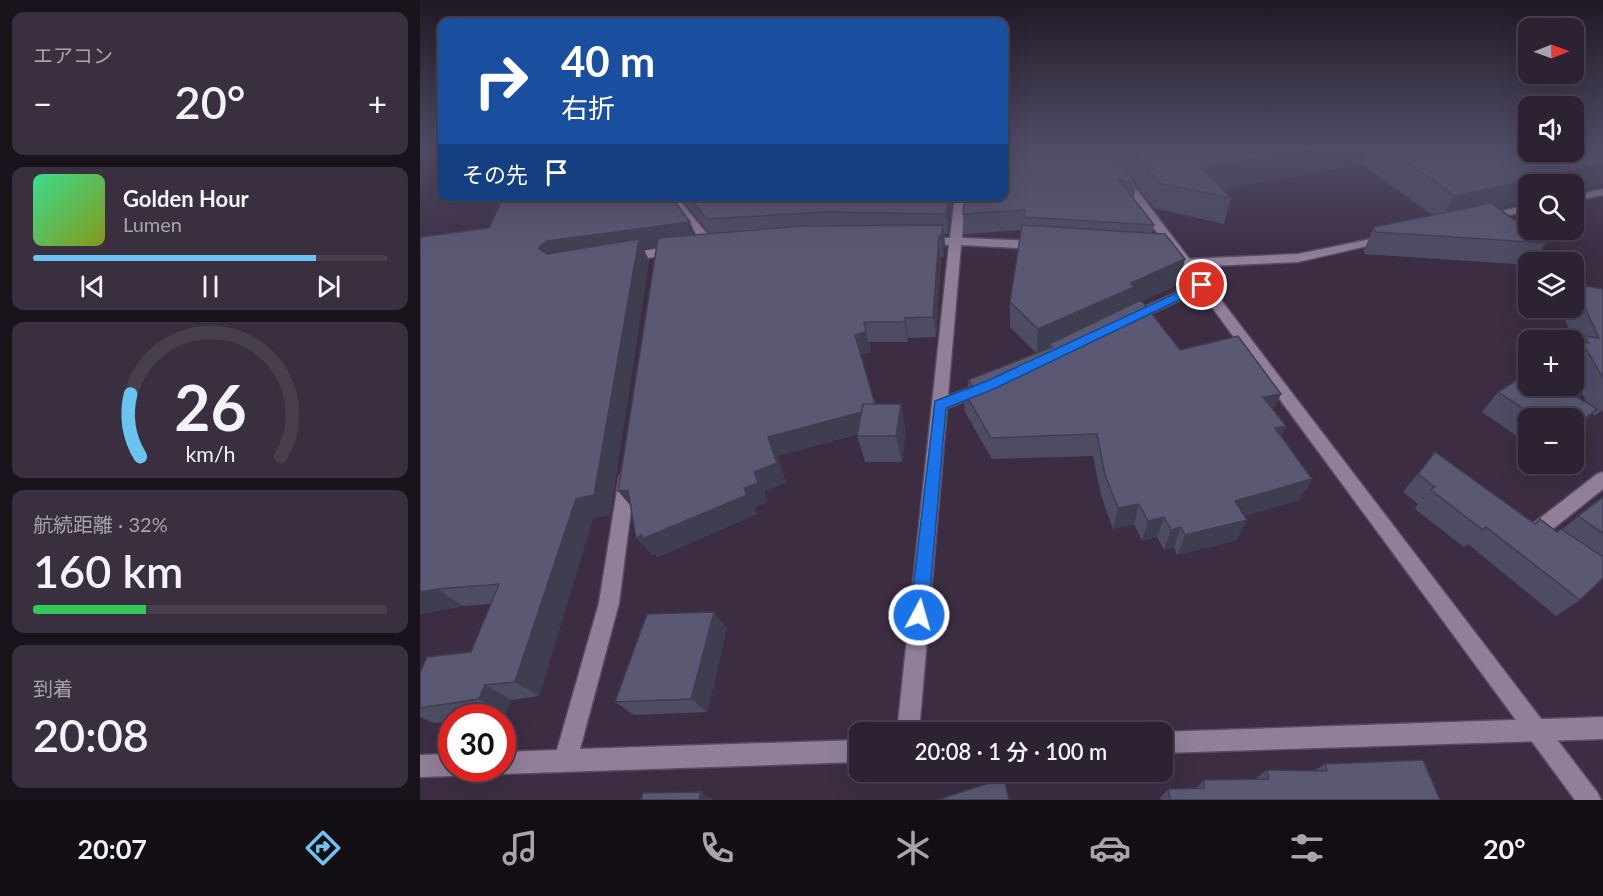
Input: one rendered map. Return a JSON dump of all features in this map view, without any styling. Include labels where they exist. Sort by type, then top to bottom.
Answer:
[{"type":"street","points":[[1123,184],[1176,256],[1202,285],[1589,800]]},
{"type":"street","points":[[1584,196],[1603,192]]},
{"type":"street","points":[[615,260],[658,258],[705,246],[681,207],[674,201]]},
{"type":"street","points":[[909,722],[960,201]]},
{"type":"street","points":[[1471,221],[1518,210]]},
{"type":"street","points":[[1176,256],[1298,258],[1401,236]]},
{"type":"street","points":[[910,240],[1049,246]]},
{"type":"street","points":[[1118,325],[1202,285]]},
{"type":"street","points":[[940,405],[992,384]]},
{"type":"street","points":[[565,761],[609,603],[629,463]]},
{"type":"street","points":[[1555,545],[1536,532],[1603,479]]},
{"type":"street","points":[[1173,742],[1603,728]]},
{"type":"street","points":[[516,763],[849,751]]},
{"type":"street","points":[[420,766],[438,765]]},
{"type":"building","points":[[1008,184],[1122,184],[1154,225],[1024,217],[1025,210],[963,214],[964,201],[1008,201]]},
{"type":"building","points":[[1165,184],[1218,184],[1231,198]]},
{"type":"building","points":[[1438,184],[1509,184],[1455,196]]},
{"type":"building","points":[[502,201],[675,201],[690,222],[547,241],[540,246],[539,249],[547,254],[639,239],[594,495],[576,499],[515,682],[485,685],[479,699],[420,708],[420,673],[427,657],[471,652],[499,584],[420,592],[420,237],[489,228]]},
{"type":"building","points":[[692,201],[948,201],[946,214],[826,212],[707,219]]},
{"type":"building","points":[[1491,203],[1518,223],[1518,240],[1542,240],[1546,243],[1375,232],[1374,227]]},
{"type":"building","points":[[943,225],[941,238],[939,236],[933,317],[905,318],[904,322],[864,322],[866,332],[855,335],[875,404],[863,404],[862,412],[768,437],[777,463],[754,472],[758,483],[744,488],[747,495],[642,539],[642,535],[636,538],[628,490],[618,491],[658,238],[802,226]]},
{"type":"building","points":[[1022,225],[1165,234],[1185,259],[1131,283],[1134,287],[1038,329],[1010,302]]},
{"type":"building","points":[[1584,286],[1603,289],[1603,378],[1584,345],[1584,342],[1589,343],[1584,336],[1599,338],[1584,306]]},
{"type":"building","points":[[1141,300],[1180,350],[1238,336],[1281,394],[1263,397],[1286,426],[1275,428],[1312,479],[1235,501],[1247,520],[1185,535],[1181,527],[1171,530],[1164,517],[1148,521],[1139,504],[1118,508],[1105,475],[1097,434],[991,438],[963,390],[973,387],[968,380],[1052,347],[1049,344]]},
{"type":"building","points":[[1518,379],[1518,396],[1576,396],[1597,409],[1584,419],[1584,408],[1523,408],[1498,392]]},
{"type":"building","points":[[863,404],[901,404],[896,436],[857,436]]},
{"type":"building","points":[[1435,452],[1535,524],[1540,519],[1557,532],[1561,529],[1603,557],[1603,578],[1580,600],[1486,527],[1483,530],[1431,490],[1435,487],[1418,474]]},
{"type":"building","points":[[1603,497],[1603,533],[1578,516]]},
{"type":"building","points":[[714,612],[691,699],[615,702],[647,614]]},
{"type":"building","points":[[1423,760],[1440,800],[1170,800],[1168,789],[1204,788],[1204,780],[1269,779],[1267,770],[1327,771],[1325,764]]},
{"type":"building","points":[[992,782],[1005,782],[1009,800],[937,800]]},
{"type":"building","points":[[701,792],[699,800],[641,800],[643,793]]},
{"type":"route","points":[[919,615],[940,405],[992,384],[1202,285]]}]
